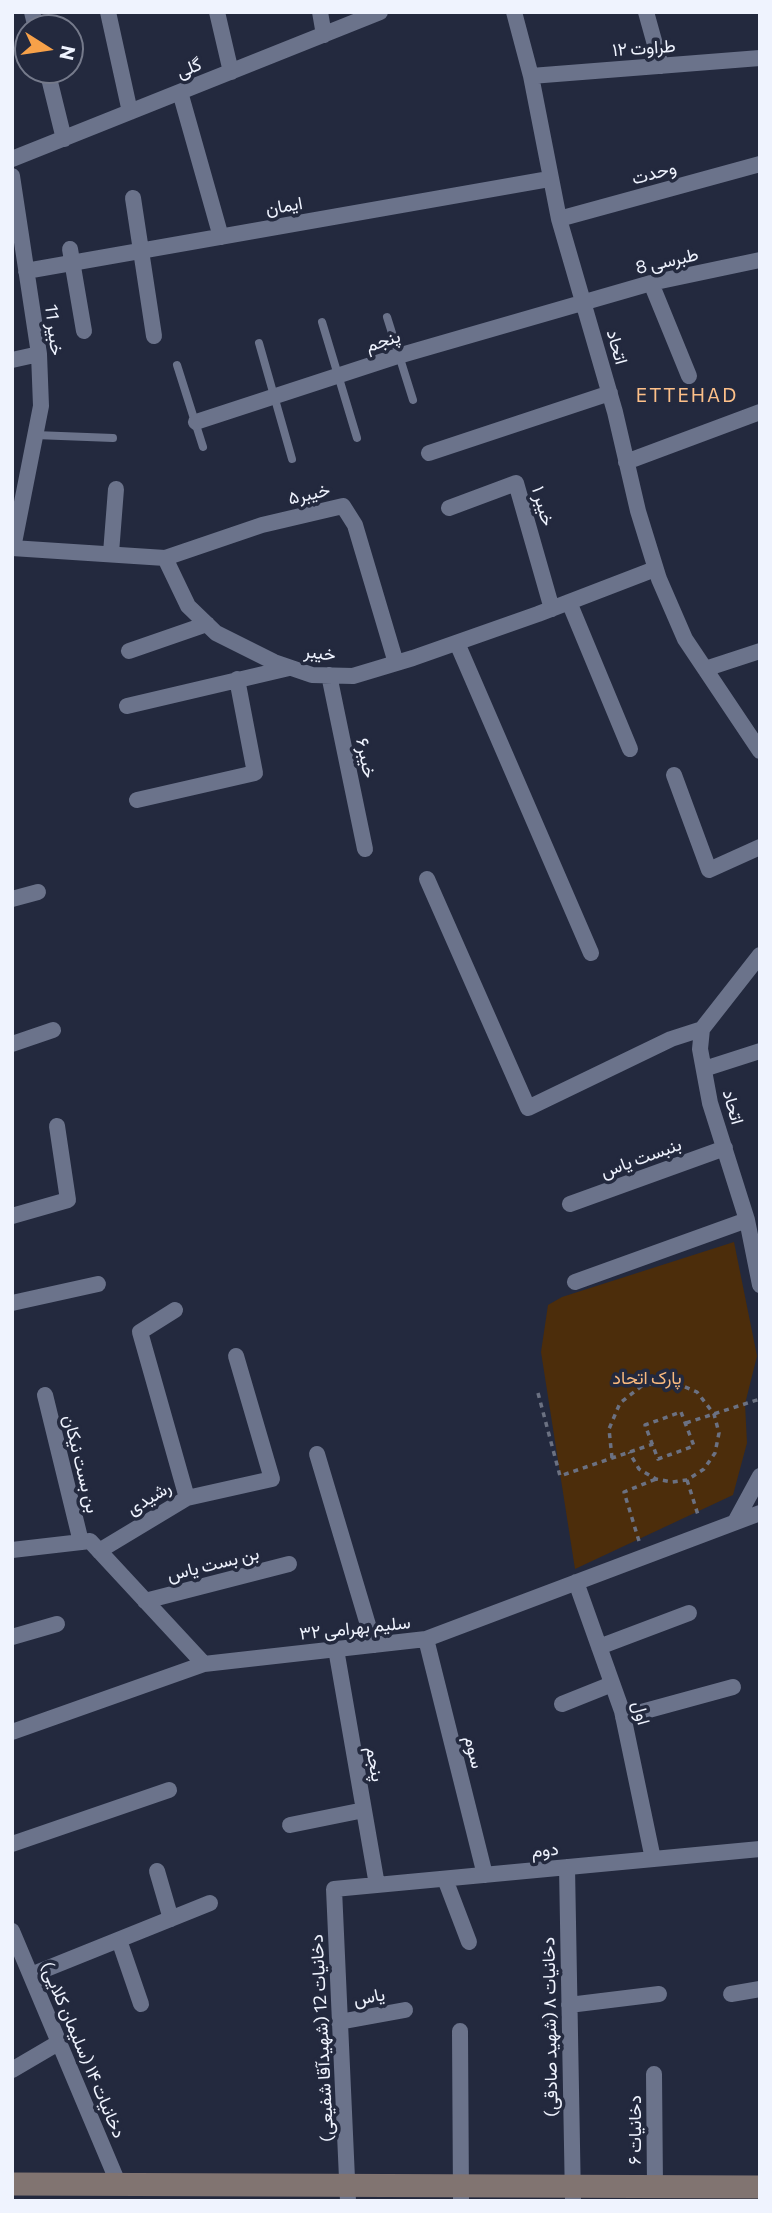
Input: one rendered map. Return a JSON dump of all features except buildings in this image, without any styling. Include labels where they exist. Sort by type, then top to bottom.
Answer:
[{"type":"main road","points":[[12,2185],[50,2193],[119,2185],[153,2193],[573,2194],[655,2187],[760,2187]]},
{"type":"street","points":[[108,12],[130,112]]},
{"type":"street","points":[[217,12],[231,72]]},
{"type":"street","points":[[320,12],[324,34]]},
{"type":"street","name":"گلی","points":[[12,159],[380,12]]},
{"type":"street","name":"اتحاد","points":[[514,12],[531,76],[549,179],[559,219],[610,393],[655,569],[685,639],[760,751]]},
{"type":"street","points":[[646,12],[661,66]]},
{"type":"street","name":"طراوت ۱۲","points":[[531,76],[760,58]]},
{"type":"street","points":[[50,84],[64,139]]},
{"type":"street","points":[[180,92],[221,237]]},
{"type":"street","name":"وحدت","points":[[559,219],[760,164]]},
{"type":"street","name":"خبیر 11","points":[[12,176],[22,279],[39,354],[41,406],[13,548]]},
{"type":"street","name":"ایمان","points":[[22,279],[71,256],[140,251],[549,179]]},
{"type":"street","points":[[133,198],[154,336]]},
{"type":"street","points":[[71,256],[84,331]]},
{"type":"street","name":"طبرسی 8","points":[[584,302],[652,283],[760,260]]},
{"type":"street","points":[[652,283],[689,376]]},
{"type":"street","name":"پنجم","points":[[196,422],[398,356],[584,302]]},
{"type":"street","points":[[12,360],[39,354]]},
{"type":"street","points":[[429,453],[610,393]]},
{"type":"street","points":[[626,463],[760,412]]},
{"type":"street","name":"خیبر ۱","points":[[449,508],[516,482],[552,609]]},
{"type":"street","points":[[111,553],[116,489]]},
{"type":"street","name":"خیبر۵","points":[[166,558],[262,525],[343,506],[355,525],[396,663]]},
{"type":"street","points":[[13,548],[166,558]]},
{"type":"street","name":"خیبر","points":[[166,558],[188,606],[216,633],[289,668],[312,674],[353,676],[457,643],[655,569]]},
{"type":"street","points":[[569,602],[630,749]]},
{"type":"street","points":[[129,651],[207,624]]},
{"type":"street","points":[[457,643],[591,953]]},
{"type":"street","points":[[705,669],[760,651]]},
{"type":"street","points":[[127,706],[289,668]]},
{"type":"street","name":"خیبر۶","points":[[329,675],[365,849]]},
{"type":"street","points":[[137,800],[256,773],[237,679]]},
{"type":"street","points":[[674,775],[709,870],[760,847]]},
{"type":"street","points":[[427,879],[528,1108],[671,1039],[702,1029],[760,955]]},
{"type":"street","points":[[12,899],[38,892]]},
{"type":"street","name":"اتحاد","points":[[702,1029],[700,1049],[710,1103],[747,1220],[760,1285]]},
{"type":"street","points":[[12,1044],[52,1030]]},
{"type":"street","points":[[704,1069],[760,1051]]},
{"type":"street","points":[[12,1216],[68,1200],[57,1126]]},
{"type":"street","name":"بنبست یاس","points":[[570,1204],[725,1148]]},
{"type":"street","points":[[575,1282],[747,1220]]},
{"type":"street","points":[[12,1303],[98,1284]]},
{"type":"street","points":[[175,1310],[140,1332],[187,1498]]},
{"type":"street","name":"رشیدی","points":[[99,1551],[187,1498],[272,1479],[236,1356]]},
{"type":"street","name":"بن بست نیکان","points":[[45,1395],[81,1542]]},
{"type":"street","points":[[317,1454],[374,1645]]},
{"type":"street","points":[[736,1522],[760,1476]]},
{"type":"street","name":"سلیم بهرامی ۳۲","points":[[12,1732],[204,1664],[426,1639],[760,1513]]},
{"type":"street","points":[[12,1550],[90,1541],[204,1664]]},
{"type":"street","name":"بن بست یاس","points":[[145,1601],[289,1564]]},
{"type":"street","name":"اول","points":[[576,1582],[623,1717],[653,1859]]},
{"type":"street","points":[[599,1647],[689,1613]]},
{"type":"street","points":[[12,1637],[57,1624]]},
{"type":"street","name":"سوم","points":[[426,1639],[485,1875]]},
{"type":"street","name":"پنجم","points":[[336,1649],[377,1885]]},
{"type":"street","points":[[562,1704],[612,1684]]},
{"type":"street","points":[[623,1717],[733,1687]]},
{"type":"street","points":[[12,1844],[169,1790]]},
{"type":"street","points":[[290,1825],[364,1810]]},
{"type":"street","name":"دوم","points":[[334,1889],[760,1849]]},
{"type":"street","name":"دخانیات ۸ (شهید صادقی)","points":[[567,1867],[573,2194]]},
{"type":"street","points":[[157,1871],[171,1919]]},
{"type":"street","points":[[445,1878],[469,1942]]},
{"type":"street","name":"دخانیات 12 (شهیدآقا شفیعی)","points":[[334,1889],[348,2193]]},
{"type":"street","points":[[31,1975],[210,1903]]},
{"type":"street","name":"دخانیات ۱۴ (سلیمان کلایی)","points":[[12,1931],[119,2185]]},
{"type":"street","points":[[119,1940],[141,2004]]},
{"type":"street","points":[[731,1994],[760,1989]]},
{"type":"street","points":[[569,2005],[659,1994]]},
{"type":"street","name":"یاس","points":[[340,2022],[405,2010]]},
{"type":"street","points":[[460,2031],[461,2193]]},
{"type":"street","points":[[12,2070],[58,2043]]},
{"type":"street","name":"دخانیات ۶","points":[[654,2074],[655,2187]]},
{"type":"lane","points":[[387,317],[413,400]]},
{"type":"lane","points":[[322,322],[357,439]]},
{"type":"lane","points":[[259,343],[292,459]]},
{"type":"lane","points":[[177,365],[204,447]]},
{"type":"lane","points":[[35,435],[113,438]]},
{"type":"path","points":[[612,1458],[609,1429],[620,1403],[643,1385],[671,1381],[697,1392],[714,1414],[719,1433],[715,1453],[704,1469],[687,1480],[671,1482],[656,1479],[639,1469],[629,1452]]},
{"type":"path","points":[[538,1393],[560,1476],[653,1444]]},
{"type":"path","points":[[686,1423],[760,1399]]},
{"type":"path","points":[[681,1412],[686,1423],[694,1446],[658,1459],[645,1425],[681,1412]]},
{"type":"path","points":[[643,1557],[624,1492],[656,1479]]},
{"type":"path","points":[[687,1480],[704,1533]]},
{"type":"green space","name":"پارک اتحاد","points":[[734,1242],[757,1356],[745,1404],[747,1443],[733,1495],[575,1569],[541,1352],[548,1305],[562,1297]]},
{"type":"district","name":"ETTEHAD","points":[[687,396]]}]
